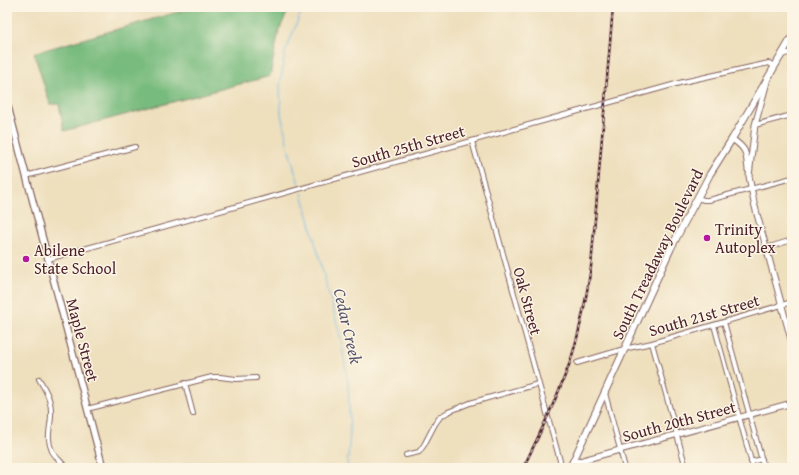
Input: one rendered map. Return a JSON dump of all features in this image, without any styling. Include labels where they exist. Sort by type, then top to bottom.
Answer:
[{"type":"main road","name":"South Treadaway Boulevard","points":[[571,466],[670,248],[710,174],[768,80],[792,37]]},
{"type":"main road","name":"Maple Street","points":[[7,103],[103,468]]},
{"type":"street","points":[[781,55],[792,52]]},
{"type":"street","name":"South 25th Street","points":[[48,259],[683,82],[769,64],[775,67]]},
{"type":"street","points":[[750,176],[756,125],[768,80]]},
{"type":"street","points":[[756,125],[792,115]]},
{"type":"street","points":[[732,139],[744,148],[746,154],[751,189],[792,343]]},
{"type":"street","name":"Oak Street","points":[[472,141],[562,468]]},
{"type":"street","points":[[26,176],[135,147]]},
{"type":"street","points":[[697,198],[709,200],[792,178]]},
{"type":"street","points":[[766,248],[792,240]]},
{"type":"street","name":"South 21st Street","points":[[577,363],[624,349],[652,343],[792,302]]},
{"type":"street","points":[[724,322],[764,468]]},
{"type":"street","points":[[714,325],[753,468]]},
{"type":"street","points":[[652,343],[686,468]]},
{"type":"street","points":[[87,409],[212,377],[236,379],[256,378]]},
{"type":"street","points":[[39,379],[46,391],[51,406],[49,430],[52,451],[66,468]]},
{"type":"street","points":[[185,384],[193,414]]},
{"type":"street","points":[[406,455],[419,452],[440,417],[448,412],[470,403],[538,384]]},
{"type":"street","points":[[605,393],[625,468]]},
{"type":"street","name":"South 20th Street","points":[[571,466],[676,434],[792,403]]},
{"type":"street","points":[[751,462],[762,459]]},
{"type":"green space","points":[[195,7],[290,7],[279,30],[270,76],[64,131],[59,104],[50,104],[34,53]]},
{"type":"waterway","name":"Cedar Creek","points":[[299,184],[289,151],[281,114],[280,86],[285,53],[303,7]]},
{"type":"waterway","name":"Cedar Creek","points":[[302,193],[341,339],[348,383],[350,434],[347,468]]},
{"type":"railway","points":[[523,468],[548,417],[569,365],[585,304],[591,267],[613,7]]},
{"type":"place","name":"Trinity Autoplex","points":[[707,238]]},
{"type":"place","name":"Abilene State School","points":[[26,259]]}]
